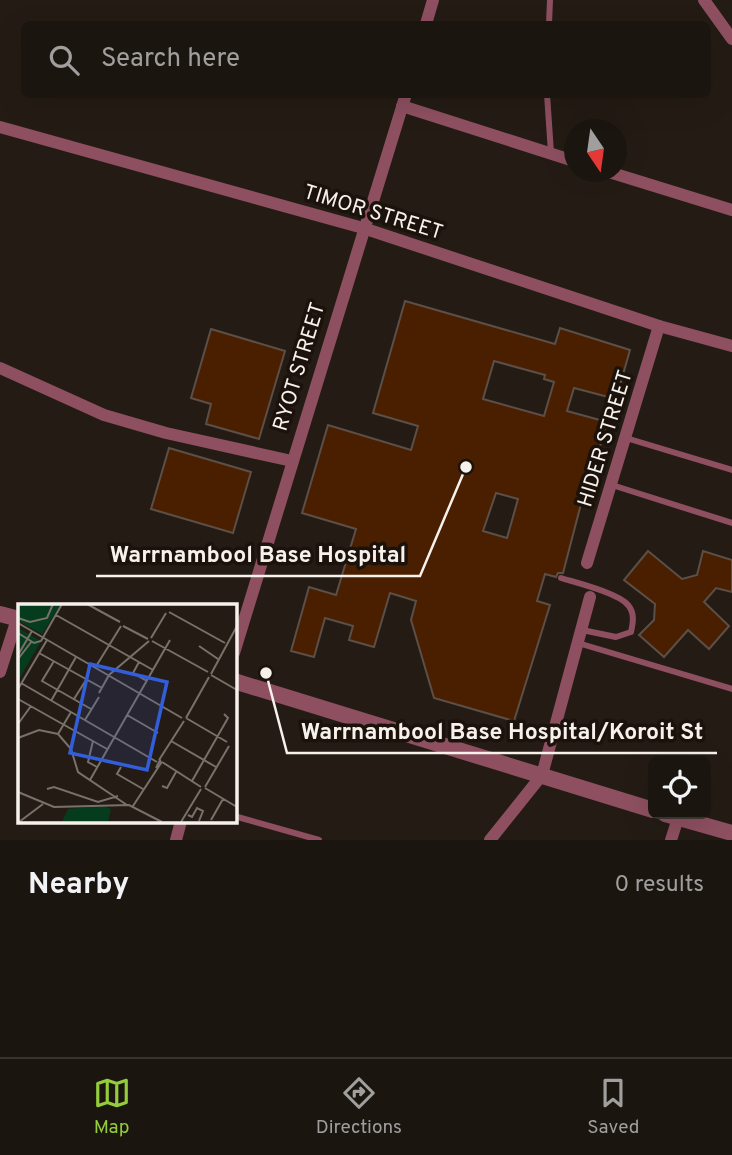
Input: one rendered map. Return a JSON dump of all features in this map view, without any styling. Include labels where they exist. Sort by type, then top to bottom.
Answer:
[{"type":"street","points":[[427,21],[433,0]]},
{"type":"street","points":[[704,0],[732,39]]},
{"type":"street","points":[[404,100],[564,157]]},
{"type":"street","name":"RYOT STREET","points":[[236,646],[404,100]]},
{"type":"street","name":"TIMOR STREET","points":[[0,127],[363,228],[659,326],[732,346]]},
{"type":"street","points":[[627,178],[732,210]]},
{"type":"street","name":"HIDER STREET","points":[[587,563],[659,326]]},
{"type":"street","points":[[0,368],[104,415],[166,433],[292,461]]},
{"type":"street","points":[[490,840],[542,775],[590,597]]},
{"type":"street","points":[[0,614],[18,619],[0,672]]},
{"type":"street","points":[[236,682],[648,808]]},
{"type":"street","points":[[671,840],[672,819]]},
{"type":"street","points":[[683,819],[732,833]]},
{"type":"street","points":[[176,840],[181,822]]},
{"type":"lane","points":[[549,21],[550,0]]},
{"type":"lane","points":[[547,98],[551,153]]},
{"type":"lane","points":[[626,438],[732,470]]},
{"type":"lane","points":[[612,485],[732,523]]},
{"type":"lane","points":[[561,579],[612,596],[628,605],[634,620],[631,632],[616,637],[582,630]]},
{"type":"lane","points":[[578,643],[732,689]]},
{"type":"lane","points":[[236,817],[319,840]]},
{"type":"building","points":[[405,301],[555,344],[560,328],[630,350],[616,399],[574,388],[567,411],[607,422],[563,573],[558,573],[556,577],[545,574],[537,601],[550,605],[514,721],[434,698],[411,620],[416,601],[390,593],[374,647],[349,640],[353,626],[325,618],[314,657],[291,651],[309,587],[336,595],[356,529],[302,513],[328,425],[411,450],[418,426],[373,413]],"holes":[[[494,361],[545,375],[544,379],[554,382],[544,416],[483,399]],[[496,493],[518,499],[507,538],[483,531]]]},
{"type":"building","points":[[211,329],[285,351],[259,439],[206,424],[211,404],[191,398]]},
{"type":"building","points":[[169,448],[251,472],[233,533],[151,509]]},
{"type":"building","points":[[648,551],[682,579],[697,575],[703,551],[732,560],[732,592],[716,588],[704,602],[729,626],[709,649],[688,630],[664,657],[639,635],[654,620],[655,604],[624,580]]},
{"type":"place","name":"Warrnambool Base Hospital","points":[[466,467]]},
{"type":"place","name":"Warrnambool Base Hospital/Koroit St","points":[[266,673]]}]
